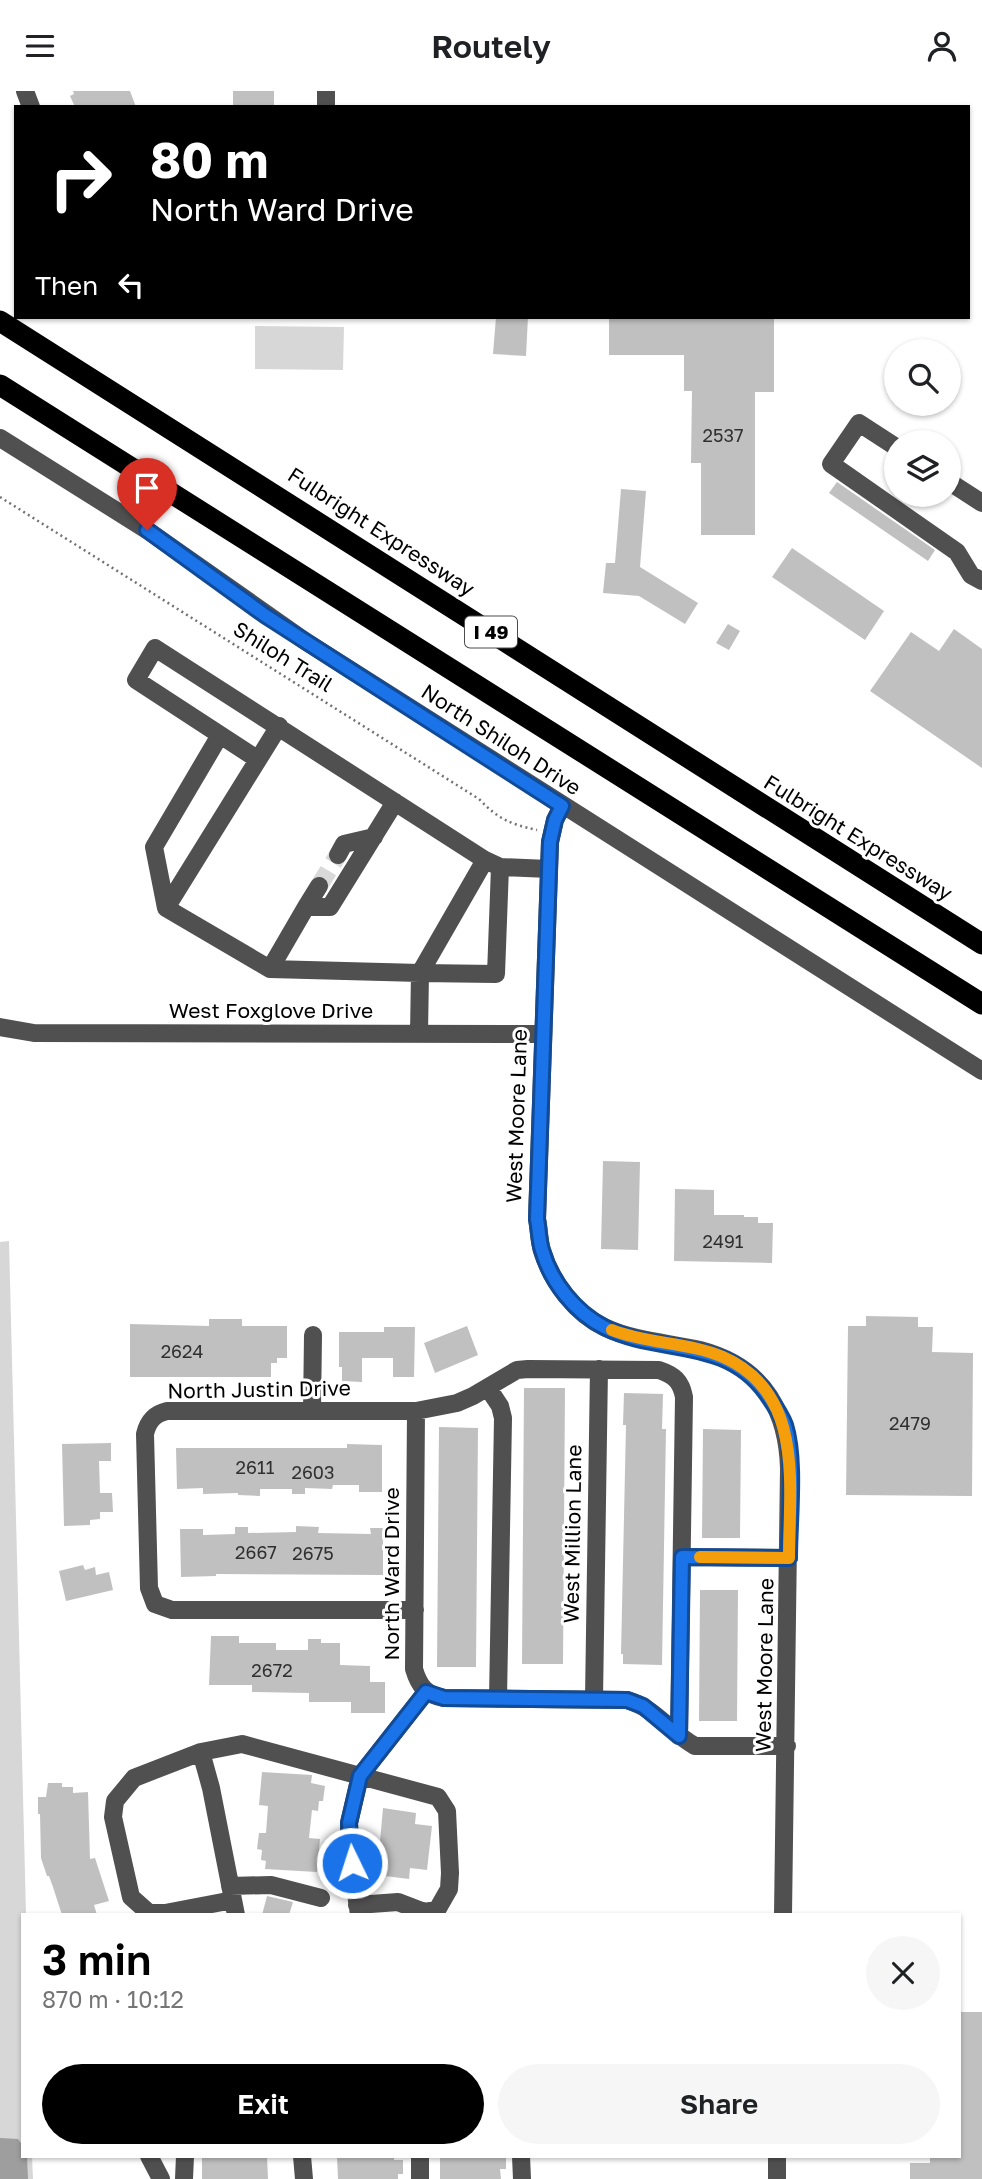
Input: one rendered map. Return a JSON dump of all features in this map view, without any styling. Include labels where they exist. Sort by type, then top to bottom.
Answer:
[{"type":"highway","name":"Fulbright Expressway","points":[[0,321],[362,548],[686,759],[982,944]]},
{"type":"highway","name":"I 49","points":[[0,385],[982,1004]]},
{"type":"street","points":[[884,439],[859,423],[831,464],[884,501]]},
{"type":"street","name":"North Shiloh Drive","points":[[0,438],[147,530],[266,616],[982,1071]]},
{"type":"street","points":[[961,489],[982,503]]},
{"type":"street","points":[[893,507],[957,552],[971,575],[982,582]]},
{"type":"street","points":[[257,759],[136,680],[155,648],[493,863],[548,869]]},
{"type":"street","points":[[166,908],[279,726]]},
{"type":"street","points":[[220,735],[154,847],[166,908],[270,969],[496,974],[493,863]]},
{"type":"street","points":[[306,907],[330,907],[395,802]]},
{"type":"street","name":"West Moore Lane","points":[[562,806],[555,820],[548,869],[537,1219],[542,1250],[568,1299],[585,1315],[622,1334],[722,1357],[742,1368],[759,1383],[774,1403],[784,1425],[788,1444],[789,1558],[783,1913]]},
{"type":"street","points":[[338,855],[344,844],[374,837]]},
{"type":"street","points":[[419,1034],[420,973],[493,863]]},
{"type":"street","points":[[270,969],[319,885]]},
{"type":"street","name":"West Foxglove Drive","points":[[0,1027],[34,1033],[542,1034]]},
{"type":"street","points":[[312,1411],[313,1335]]},
{"type":"street","name":"North Justin Drive","points":[[415,1610],[172,1610],[155,1604],[151,1597],[145,1434],[152,1418],[167,1411],[416,1411],[457,1403],[517,1370],[659,1370],[670,1374],[683,1388],[682,1557]]},
{"type":"street","name":"West Million Lane","points":[[594,1699],[599,1370]]},
{"type":"street","points":[[488,1388],[500,1406],[503,1418],[498,1699]]},
{"type":"street","name":"North Ward Drive","points":[[416,1411],[414,1669],[418,1682],[426,1692]]},
{"type":"street","points":[[679,1736],[682,1557],[789,1558]]},
{"type":"street","points":[[321,1898],[271,1885],[233,1900],[165,1913],[149,1913],[131,1897],[113,1817],[115,1801],[134,1778],[201,1752],[242,1744],[360,1776],[438,1797],[444,1804],[449,1825],[450,1873],[449,1889],[437,1910],[431,1912],[398,1902],[358,1910],[349,1843],[349,1823],[360,1776],[426,1692],[444,1698],[594,1699],[635,1702],[695,1746],[787,1746]]},
{"type":"street","points":[[201,1752],[211,1788],[233,1900]]},
{"type":"street","points":[[150,2158],[161,2179]]},
{"type":"street","points":[[184,2179],[185,2158]]},
{"type":"street","points":[[420,2158],[420,2179]]},
{"type":"street","points":[[521,2158],[522,2179]]},
{"type":"street","points":[[777,2158],[777,2179]]},
{"type":"path","name":"Shiloh Trail","points":[[0,497],[479,799],[494,815],[518,826],[552,834]]},
{"type":"shaded area","points":[[255,326],[344,327],[343,370],[255,369]]},
{"type":"shaded area","points":[[9,1241],[26,1913],[21,1913],[21,2158],[32,2158],[33,2179],[0,2179],[0,1242]]},
{"type":"shaded area","points":[[0,2138],[18,2139],[21,2143],[21,2158],[27,2158],[28,2179],[0,2179]]},
{"type":"building","points":[[73,91],[130,91],[135,105],[74,105],[70,96],[74,94]]},
{"type":"building","points":[[233,91],[274,91],[274,105],[233,105]]},
{"type":"building","points":[[496,319],[528,319],[526,356],[493,354]]},
{"type":"building","points":[[609,319],[774,319],[774,392],[755,392],[755,535],[701,535],[701,463],[691,463],[692,391],[684,391],[684,355],[609,355]]},
{"type":"building","points":[[837,482],[935,550],[928,561],[829,493]]},
{"type":"building","points":[[621,489],[646,491],[640,567],[698,603],[685,624],[639,596],[603,593],[606,563],[615,563]]},
{"type":"building","points":[[792,548],[884,611],[865,640],[772,577]]},
{"type":"building","points":[[728,624],[740,631],[729,650],[716,643]]},
{"type":"building","points":[[954,629],[982,649],[982,768],[870,691],[911,632],[939,651]]},
{"type":"building","points":[[603,1161],[640,1162],[638,1250],[601,1249]]},
{"type":"building","points":[[675,1189],[714,1190],[714,1215],[744,1215],[758,1217],[758,1223],[773,1223],[772,1263],[674,1261]]},
{"type":"building","points":[[866,1316],[918,1317],[918,1327],[933,1327],[932,1352],[973,1353],[972,1496],[846,1495],[848,1326],[866,1326]]},
{"type":"building","points":[[209,1319],[242,1319],[242,1326],[287,1326],[287,1358],[277,1358],[277,1363],[271,1363],[271,1377],[130,1377],[130,1324],[209,1326]]},
{"type":"building","points":[[467,1326],[478,1355],[435,1373],[424,1343]]},
{"type":"building","points":[[384,1327],[415,1327],[414,1377],[393,1377],[393,1358],[362,1358],[362,1382],[342,1381],[342,1367],[339,1367],[339,1332],[384,1332]]},
{"type":"building","points":[[524,1388],[565,1388],[563,1664],[522,1664]]},
{"type":"building","points":[[624,1393],[663,1394],[662,1429],[666,1429],[662,1665],[623,1664],[621,1654],[626,1425],[623,1425]]},
{"type":"building","points":[[439,1427],[478,1428],[476,1667],[437,1667]]},
{"type":"building","points":[[703,1429],[741,1430],[740,1538],[702,1538]]},
{"type":"building","points":[[111,1443],[111,1461],[99,1461],[100,1493],[112,1493],[113,1512],[100,1512],[100,1519],[90,1520],[90,1525],[64,1526],[62,1444]]},
{"type":"building","points":[[347,1444],[382,1445],[382,1492],[359,1492],[359,1485],[333,1485],[332,1489],[305,1488],[305,1494],[292,1494],[292,1489],[260,1489],[260,1496],[238,1493],[203,1494],[203,1488],[177,1489],[176,1448],[347,1448]]},
{"type":"building","points":[[296,1526],[319,1527],[318,1533],[371,1534],[370,1528],[383,1528],[383,1575],[216,1574],[181,1577],[180,1529],[203,1529],[203,1535],[235,1534],[235,1527],[248,1527],[248,1533],[296,1532]]},
{"type":"building","points":[[83,1565],[85,1570],[95,1567],[96,1575],[109,1572],[113,1590],[66,1601],[59,1571]]},
{"type":"building","points":[[700,1590],[738,1590],[737,1721],[699,1721]]},
{"type":"building","points":[[211,1636],[239,1636],[239,1643],[276,1643],[276,1650],[308,1650],[308,1639],[321,1639],[321,1643],[340,1643],[340,1665],[370,1666],[370,1682],[385,1682],[385,1713],[351,1713],[351,1702],[309,1702],[309,1693],[252,1692],[252,1685],[209,1685]]},
{"type":"building","points":[[262,1772],[312,1775],[311,1783],[325,1786],[323,1801],[319,1801],[318,1811],[312,1810],[309,1838],[320,1839],[317,1872],[265,1869],[266,1861],[261,1860],[262,1850],[257,1849],[259,1833],[266,1833],[268,1806],[259,1805]]},
{"type":"building","points":[[48,1783],[62,1783],[62,1787],[73,1787],[73,1793],[88,1792],[90,1859],[95,1858],[109,1901],[94,1905],[96,1913],[61,1913],[41,1858],[38,1797],[46,1797]]},
{"type":"building","points":[[383,1808],[416,1813],[415,1824],[432,1826],[427,1870],[410,1868],[409,1879],[377,1875]]},
{"type":"building","points":[[267,1896],[293,1902],[290,1913],[263,1913]]},
{"type":"building","points":[[961,2012],[982,2012],[982,2179],[910,2179],[910,2163],[930,2163],[930,2158],[961,2158]]},
{"type":"building","points":[[202,2158],[267,2158],[268,2179],[202,2179]]},
{"type":"building","points":[[337,2158],[403,2160],[403,2174],[398,2174],[398,2179],[338,2179]]},
{"type":"building","points":[[440,2158],[506,2158],[506,2169],[500,2169],[501,2179],[440,2179]]},
{"type":"tunnel","points":[[319,886],[338,855]]},
{"type":"slow traffic","points":[[612,1330],[722,1357],[742,1368],[759,1383],[774,1403],[784,1425],[789,1468],[789,1558],[700,1557]]},
{"type":"route","points":[[147,530],[266,616],[562,806],[555,820],[550,842],[537,1219],[542,1250],[568,1299],[585,1315],[604,1327],[622,1334],[722,1357],[742,1368],[759,1383],[774,1403],[784,1425],[788,1444],[789,1558],[682,1557],[679,1736],[643,1706],[627,1700],[444,1698],[426,1692],[360,1776],[349,1823],[352,1863]]}]
